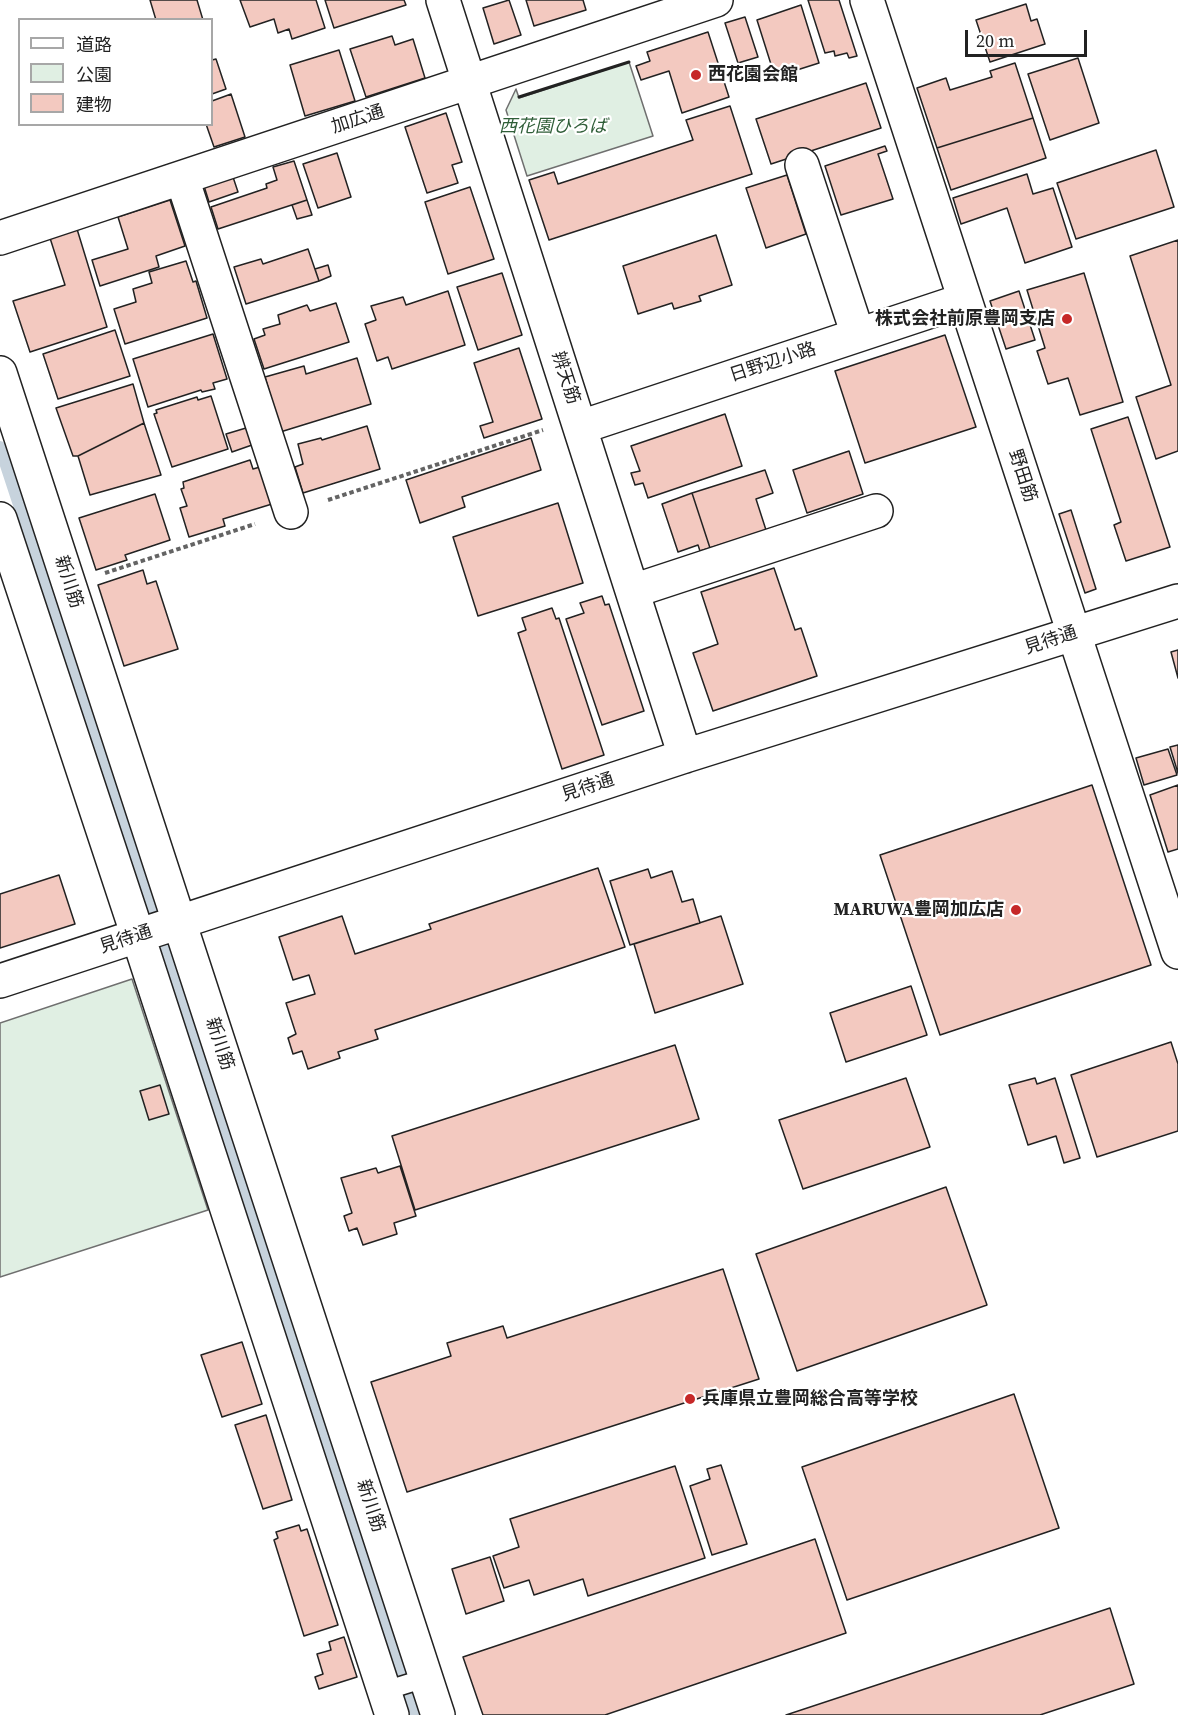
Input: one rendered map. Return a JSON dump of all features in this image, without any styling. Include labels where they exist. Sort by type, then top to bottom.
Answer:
[{"type":"street","name":"辨天筋","points":[[443,0],[685,756]]},
{"type":"street","name":"加広通","points":[[0,238],[716,0]]},
{"type":"street","name":"野田筋","points":[[867,0],[1178,952]]},
{"type":"street","points":[[802,165],[858,335]]},
{"type":"street","points":[[182,178],[291,512]]},
{"type":"street","name":"日野辺小路","points":[[581,427],[964,300]]},
{"type":"street","name":"新川筋","points":[[0,374],[424,1679],[438,1715]]},
{"type":"street","points":[[633,591],[876,511]]},
{"type":"street","points":[[0,519],[389,1699]]},
{"type":"street","name":"見待通","points":[[0,981],[685,756],[1178,601]]},
{"type":"lane","points":[[389,1699],[424,1679]]},
{"type":"green space","name":"西花園ひろば","points":[[629,62],[653,136],[527,176],[506,110],[516,89],[519,98]]},
{"type":"green space","points":[[132,979],[208,1210],[0,1277],[0,1023]]},
{"type":"building","points":[[150,0],[197,0],[202,18],[155,18]]},
{"type":"building","points":[[240,0],[316,0],[325,28],[292,39],[289,29],[278,33],[274,19],[250,27]]},
{"type":"building","points":[[325,0],[404,0],[406,5],[334,28]]},
{"type":"building","points":[[509,0],[521,35],[494,44],[483,8]]},
{"type":"building","points":[[526,0],[583,0],[586,10],[534,26]]},
{"type":"building","points":[[808,0],[839,0],[857,56],[849,58],[847,53],[835,56],[834,51],[825,53]]},
{"type":"building","points":[[1026,4],[1031,21],[1037,19],[1045,44],[990,62],[976,20]]},
{"type":"building","points":[[801,5],[819,63],[775,77],[757,20]]},
{"type":"building","points":[[745,17],[758,57],[738,63],[725,23]]},
{"type":"building","name":"西花園会館","points":[[708,32],[729,97],[682,113],[669,71],[641,80],[636,66],[650,61],[647,52]]},
{"type":"building","points":[[392,36],[395,45],[413,39],[425,78],[366,97],[350,49]]},
{"type":"building","points":[[339,50],[355,101],[305,116],[290,65]]},
{"type":"building","points":[[1078,58],[1099,123],[1050,140],[1028,74]]},
{"type":"building","points":[[216,59],[226,89],[213,94],[213,60]]},
{"type":"building","points":[[1015,63],[1033,118],[937,148],[917,88],[946,78],[950,90],[992,77],[990,71]]},
{"type":"building","points":[[866,83],[881,128],[771,164],[756,119]]},
{"type":"building","points":[[231,94],[245,137],[214,147],[207,126],[213,126],[213,101]]},
{"type":"building","points":[[730,106],[752,174],[549,240],[529,180],[554,172],[558,184],[693,140],[686,120]]},
{"type":"building","points":[[446,113],[462,162],[452,165],[458,183],[427,193],[405,127]]},
{"type":"building","points":[[1033,118],[1046,158],[951,190],[937,148]]},
{"type":"building","points":[[885,146],[887,151],[878,154],[893,199],[841,215],[825,166]]},
{"type":"building","points":[[1156,150],[1174,207],[1076,239],[1057,183]]},
{"type":"building","points":[[337,153],[351,197],[318,208],[303,164]]},
{"type":"building","points":[[294,161],[307,200],[218,229],[211,207],[267,188],[266,184],[277,180],[273,167]]},
{"type":"building","points":[[1027,174],[1033,194],[1053,188],[1072,247],[1025,263],[1007,208],[961,224],[953,198]]},
{"type":"building","points":[[787,175],[806,234],[766,248],[746,188]]},
{"type":"building","points":[[233,177],[238,192],[209,202],[204,186]]},
{"type":"building","points":[[470,187],[494,259],[448,274],[425,202]]},
{"type":"building","points":[[170,200],[185,246],[156,256],[159,267],[100,286],[92,260],[128,249],[118,217]]},
{"type":"building","points":[[307,200],[312,215],[297,219],[292,205]]},
{"type":"building","points":[[77,229],[107,327],[30,352],[13,301],[65,285],[50,238]]},
{"type":"building","points":[[716,235],[732,285],[699,296],[701,301],[674,309],[672,303],[638,314],[623,266]]},
{"type":"building","points":[[1178,240],[1178,451],[1156,459],[1136,397],[1171,385],[1130,256]]},
{"type":"building","points":[[308,249],[319,281],[246,304],[234,267],[261,259],[263,264]]},
{"type":"building","points":[[186,261],[193,282],[196,281],[207,318],[125,344],[114,309],[136,302],[133,289],[152,283],[149,272]]},
{"type":"building","points":[[328,265],[331,276],[319,281],[315,269]]},
{"type":"building","points":[[502,273],[522,335],[478,350],[457,287]]},
{"type":"building","name":"株式会社前原豊岡支店","points":[[1084,273],[1123,402],[1080,415],[1068,378],[1048,384],[1037,351],[1045,348],[1027,290]]},
{"type":"building","points":[[448,291],[465,345],[392,369],[388,357],[377,361],[365,324],[376,320],[371,306],[403,297],[406,305]]},
{"type":"building","points":[[1019,291],[1035,340],[1006,349],[990,301]]},
{"type":"building","points":[[336,303],[349,342],[264,369],[254,339],[265,335],[263,329],[280,324],[278,315],[307,305],[310,311]]},
{"type":"building","points":[[115,330],[130,376],[58,399],[43,354]]},
{"type":"building","points":[[213,334],[227,379],[213,383],[215,389],[202,392],[201,390],[148,407],[133,359]]},
{"type":"building","points":[[945,335],[976,427],[865,463],[835,371]]},
{"type":"building","points":[[519,348],[542,419],[484,438],[480,426],[493,422],[474,363]]},
{"type":"building","points":[[357,358],[371,404],[277,433],[268,402],[272,401],[265,377],[304,366],[306,374]]},
{"type":"building","points":[[133,384],[144,423],[78,456],[73,456],[56,408]]},
{"type":"building","points":[[211,396],[228,449],[172,467],[154,414],[157,413],[156,410],[197,397],[198,400]]},
{"type":"building","points":[[725,414],[742,466],[648,498],[643,483],[635,485],[631,473],[640,471],[631,446]]},
{"type":"building","points":[[1128,417],[1170,547],[1126,561],[1114,525],[1121,522],[1091,429]]},
{"type":"building","points":[[144,423],[161,475],[90,495],[78,456]]},
{"type":"building","points":[[367,426],[380,469],[303,493],[295,467],[303,464],[298,444],[321,438],[322,440]]},
{"type":"building","points":[[246,428],[252,445],[232,452],[226,434]]},
{"type":"building","points":[[531,438],[541,470],[462,497],[465,507],[420,523],[406,480]]},
{"type":"building","points":[[849,451],[863,494],[807,513],[793,470]]},
{"type":"building","points":[[250,460],[253,469],[260,467],[272,504],[223,519],[225,526],[189,537],[180,508],[187,506],[181,489],[184,488],[183,482]]},
{"type":"building","points":[[765,470],[773,493],[756,499],[766,530],[710,548],[692,493]]},
{"type":"building","points":[[692,493],[710,548],[700,551],[698,545],[678,552],[662,504]]},
{"type":"building","points":[[155,494],[170,540],[125,555],[127,560],[96,570],[79,518]]},
{"type":"building","points":[[558,503],[583,583],[478,616],[453,537]]},
{"type":"building","points":[[1071,510],[1096,589],[1085,593],[1059,514]]},
{"type":"building","points":[[774,568],[795,630],[801,628],[817,676],[713,711],[693,653],[718,644],[701,592]]},
{"type":"building","points":[[143,570],[147,584],[156,581],[178,649],[124,666],[98,585]]},
{"type":"building","points":[[602,596],[605,605],[609,604],[644,711],[602,725],[566,619],[584,613],[580,603]]},
{"type":"building","points":[[552,608],[556,619],[559,618],[604,755],[562,769],[518,633],[526,630],[522,618]]},
{"type":"building","points":[[1178,650],[1178,678],[1171,652]]},
{"type":"building","points":[[1178,745],[1178,773],[1170,747]]},
{"type":"building","points":[[1168,749],[1177,775],[1144,785],[1136,758]]},
{"type":"building","name":"MARUWA豊岡加広店","points":[[1092,785],[1151,965],[940,1035],[880,855]]},
{"type":"building","points":[[1178,785],[1178,849],[1168,852],[1150,795]]},
{"type":"building","points":[[598,868],[625,947],[375,1030],[378,1039],[338,1052],[340,1058],[308,1069],[302,1051],[293,1054],[288,1038],[296,1034],[286,1003],[315,994],[309,975],[293,980],[279,937],[342,916],[355,954],[431,929],[429,924]]},
{"type":"building","points":[[648,869],[651,878],[672,871],[682,902],[693,899],[700,923],[630,945],[610,881]]},
{"type":"building","points":[[59,875],[75,924],[0,948],[0,894]]},
{"type":"building","points":[[721,916],[743,984],[655,1013],[634,944]]},
{"type":"building","points":[[911,986],[927,1035],[846,1062],[830,1013]]},
{"type":"building","points":[[1171,1042],[1178,1064],[1178,1131],[1097,1157],[1071,1075]]},
{"type":"building","points":[[675,1045],[699,1119],[415,1210],[392,1136]]},
{"type":"building","points":[[906,1078],[930,1147],[803,1189],[779,1120]]},
{"type":"building","points":[[1035,1078],[1037,1084],[1055,1078],[1080,1158],[1064,1163],[1056,1136],[1028,1145],[1009,1085]]},
{"type":"building","points":[[160,1085],[169,1114],[149,1120],[140,1091]]},
{"type":"building","points":[[400,1166],[416,1216],[394,1223],[397,1234],[363,1245],[357,1228],[349,1231],[344,1216],[352,1213],[341,1178],[376,1168],[378,1173]]},
{"type":"building","points":[[946,1187],[987,1305],[797,1371],[756,1254]]},
{"type":"building","points":[[723,1269],[759,1379],[407,1492],[371,1382],[451,1356],[447,1343],[503,1326],[507,1338]]},
{"type":"building","points":[[242,1342],[262,1404],[222,1417],[201,1355]]},
{"type":"building","points":[[1014,1394],[1059,1528],[847,1600],[802,1467]]},
{"type":"building","points":[[266,1415],[292,1500],[263,1509],[235,1425]]},
{"type":"building","points":[[721,1465],[747,1544],[712,1555],[690,1486],[710,1479],[707,1469]]},
{"type":"building","points":[[675,1466],[705,1558],[588,1596],[583,1579],[534,1595],[529,1580],[504,1588],[493,1556],[519,1547],[510,1519]]},
{"type":"building","points":[[299,1525],[301,1531],[307,1529],[338,1625],[304,1636],[274,1540],[278,1538],[276,1532]]},
{"type":"building","points":[[815,1539],[846,1633],[605,1715],[483,1715],[463,1657]]},
{"type":"building","points":[[490,1557],[504,1601],[466,1614],[452,1569]]},
{"type":"building","points":[[1110,1608],[1134,1684],[1040,1715],[786,1715]]},
{"type":"building","points":[[344,1637],[357,1677],[319,1689],[315,1677],[323,1674],[317,1654],[331,1650],[329,1642]]},
{"type":"waterway","points":[[0,447],[416,1715]]},
{"type":"wall","points":[[519,97],[629,62]]},
{"type":"place","name":"西花園会館","points":[[696,75]]},
{"type":"place","name":"株式会社前原豊岡支店","points":[[1067,319]]},
{"type":"place","name":"MARUWA豊岡加広店","points":[[1016,910]]},
{"type":"place","name":"兵庫県立豊岡総合高等学校","points":[[690,1399]]}]
